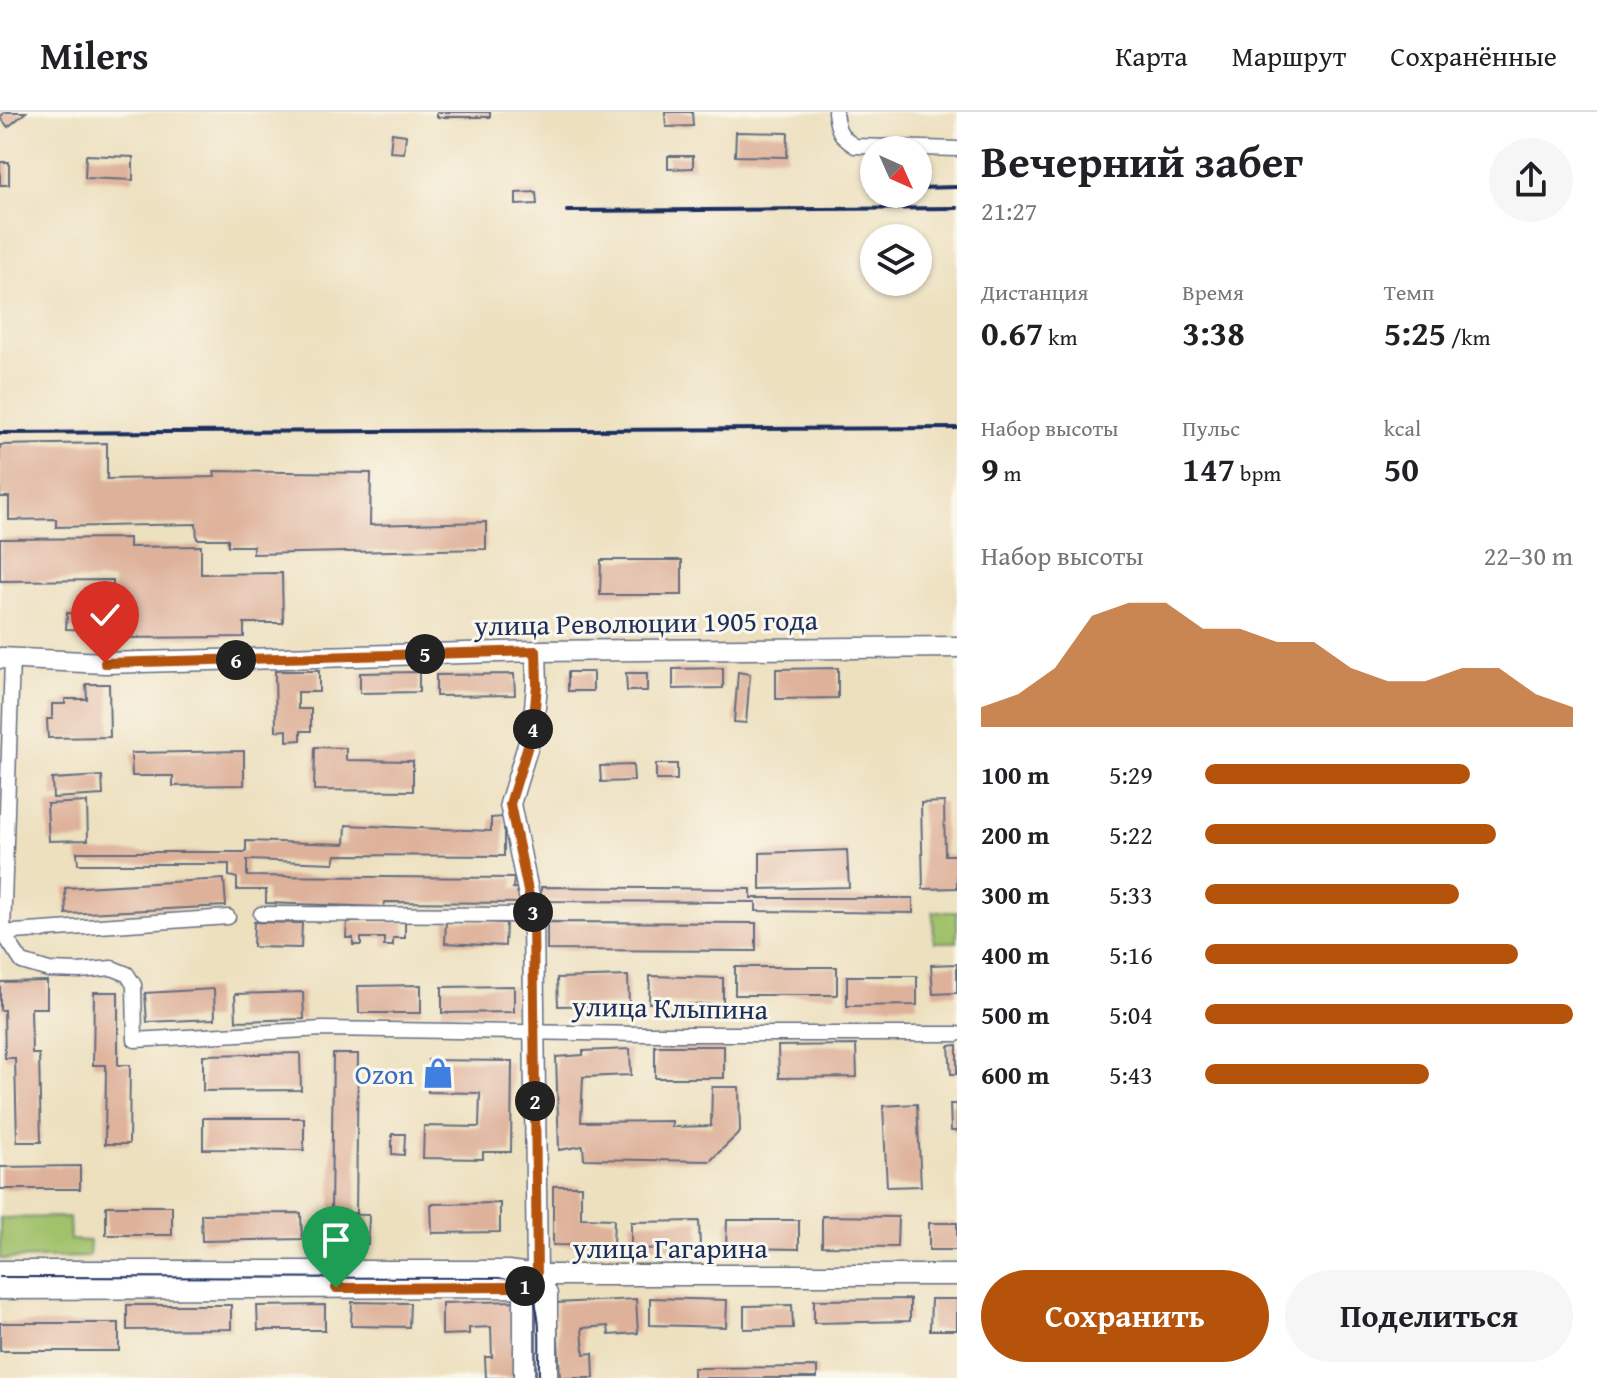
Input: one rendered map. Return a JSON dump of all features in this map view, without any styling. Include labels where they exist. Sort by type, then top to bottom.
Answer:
[{"type":"street","points":[[835,112],[837,129],[845,140],[855,146],[957,149]]},
{"type":"street","name":"улица Революции 1905 года","points":[[6,658],[105,663],[536,651],[957,647]]},
{"type":"street","points":[[524,1378],[537,1178],[533,915],[510,804],[533,729],[536,651]]},
{"type":"street","points":[[6,658],[1,933],[228,917]]},
{"type":"street","points":[[261,914],[533,915]]},
{"type":"street","name":"улица Клыпина","points":[[1,933],[22,962],[49,970],[112,968],[127,974],[134,985],[135,1040],[323,1029],[643,1034],[957,1034]]},
{"type":"street","name":"улица Гагарина","points":[[0,1271],[508,1271],[530,1281]]},
{"type":"street","name":"улица Гагарина","points":[[0,1289],[957,1275]]},
{"type":"street","points":[[530,1281],[547,1294],[547,1378]]},
{"type":"green space","points":[[933,912],[957,912],[957,942],[934,942]]},
{"type":"green space","points":[[69,1217],[70,1240],[90,1241],[89,1257],[0,1259],[0,1218]]},
{"type":"building","points":[[5,112],[26,112],[8,127],[0,117]]},
{"type":"building","points":[[437,112],[490,112],[490,117],[437,117]]},
{"type":"building","points":[[665,112],[692,112],[693,126],[666,127]]},
{"type":"building","points":[[736,132],[788,133],[787,157],[735,156]]},
{"type":"building","points":[[392,133],[406,135],[404,153],[390,152]]},
{"type":"building","points":[[86,155],[133,157],[133,180],[85,178]]},
{"type":"building","points":[[668,156],[693,156],[693,168],[668,169]]},
{"type":"building","points":[[0,162],[9,162],[9,185],[0,185]]},
{"type":"building","points":[[536,192],[537,204],[516,205],[516,193]]},
{"type":"building","points":[[107,443],[107,479],[215,477],[214,471],[371,473],[370,525],[486,522],[486,549],[253,554],[253,546],[228,546],[228,539],[197,539],[196,524],[56,527],[56,519],[9,520],[9,497],[0,497],[0,445]]},
{"type":"building","points":[[129,538],[129,547],[201,546],[201,574],[282,573],[283,623],[244,623],[244,637],[113,638],[113,580],[0,581],[0,539]]},
{"type":"building","points":[[601,560],[682,560],[682,595],[600,595]]},
{"type":"building","points":[[67,613],[103,615],[102,630],[66,629]]},
{"type":"building","points":[[723,668],[723,688],[673,689],[673,669]]},
{"type":"building","points":[[838,668],[838,698],[776,699],[776,669]]},
{"type":"building","points":[[275,671],[319,671],[319,692],[298,692],[298,709],[311,709],[311,731],[301,731],[301,740],[287,741],[287,730],[276,731]]},
{"type":"building","points":[[419,672],[419,692],[360,693],[360,673]]},
{"type":"building","points":[[568,672],[593,672],[593,691],[568,691]]},
{"type":"building","points":[[738,672],[750,674],[746,723],[734,722]]},
{"type":"building","points":[[626,673],[647,673],[647,691],[627,691]]},
{"type":"building","points":[[514,674],[515,695],[436,696],[436,675]]},
{"type":"building","points":[[86,684],[109,684],[110,737],[48,738],[47,719],[52,719],[52,704],[65,704],[65,699],[87,699]]},
{"type":"building","points":[[315,747],[346,748],[346,760],[413,761],[413,791],[314,790]]},
{"type":"building","points":[[244,751],[244,785],[173,786],[173,776],[132,776],[131,753]]},
{"type":"building","points":[[656,764],[677,764],[677,780],[656,780]]},
{"type":"building","points":[[633,765],[634,781],[601,782],[600,766]]},
{"type":"building","points":[[102,776],[103,795],[53,798],[52,779]]},
{"type":"building","points":[[87,802],[88,840],[49,841],[47,804]]},
{"type":"building","points":[[944,802],[945,855],[957,855],[957,888],[923,889],[921,803]]},
{"type":"building","points":[[504,817],[504,856],[336,855],[334,863],[247,860],[247,876],[514,878],[513,888],[523,889],[523,903],[385,902],[384,907],[266,903],[266,890],[237,890],[237,878],[229,876],[229,864],[78,864],[77,852],[246,852],[246,841],[345,844],[346,825],[491,831],[491,818]]},
{"type":"building","points":[[847,850],[849,887],[760,889],[760,853]]},
{"type":"building","points":[[224,879],[226,906],[66,914],[65,888]]},
{"type":"building","points":[[541,887],[751,889],[751,898],[913,898],[913,913],[756,911],[756,902],[541,901]]},
{"type":"building","points":[[446,920],[506,923],[505,946],[445,943]]},
{"type":"building","points":[[254,922],[302,923],[301,948],[253,947]]},
{"type":"building","points":[[347,922],[405,922],[405,938],[393,938],[393,946],[384,946],[384,938],[361,938],[361,945],[353,945],[353,938],[346,938]]},
{"type":"building","points":[[547,922],[756,923],[756,951],[547,950]]},
{"type":"building","points":[[957,964],[957,993],[933,994],[931,965]]},
{"type":"building","points":[[735,967],[837,967],[837,995],[735,995]]},
{"type":"building","points":[[628,976],[629,1005],[558,1006],[557,978]]},
{"type":"building","points":[[650,976],[723,978],[723,1005],[649,1003]]},
{"type":"building","points":[[847,976],[917,976],[917,1005],[847,1006]]},
{"type":"building","points":[[47,981],[47,1008],[31,1008],[32,1054],[39,1054],[41,1142],[17,1142],[15,1058],[5,1058],[0,982]]},
{"type":"building","points":[[421,985],[421,1013],[359,1013],[358,986]]},
{"type":"building","points":[[514,986],[514,1012],[442,1013],[442,987]]},
{"type":"building","points":[[214,989],[215,1019],[147,1022],[145,993]]},
{"type":"building","points":[[94,992],[118,992],[118,1065],[130,1065],[129,1144],[105,1144],[106,1065],[93,1065]]},
{"type":"building","points":[[303,992],[304,1019],[236,1021],[235,994]]},
{"type":"building","points":[[856,1045],[857,1077],[779,1078],[778,1046]]},
{"type":"building","points":[[957,1045],[957,1074],[951,1074],[949,1046]]},
{"type":"building","points":[[655,1046],[724,1046],[724,1078],[655,1078]]},
{"type":"building","points":[[630,1049],[631,1075],[583,1077],[581,1122],[672,1121],[672,1127],[711,1126],[712,1087],[739,1087],[740,1132],[710,1161],[584,1159],[583,1146],[559,1150],[556,1057],[583,1055],[583,1051]]},
{"type":"building","points":[[300,1053],[301,1090],[203,1091],[203,1055]]},
{"type":"building","points":[[333,1054],[358,1054],[356,1213],[341,1214],[369,1215],[368,1244],[324,1243],[325,1213],[331,1213]]},
{"type":"building","points":[[428,1060],[512,1061],[511,1152],[483,1152],[483,1159],[423,1158],[424,1126],[479,1127],[480,1093],[428,1092]]},
{"type":"building","points":[[917,1104],[921,1186],[887,1187],[883,1106]]},
{"type":"building","points":[[950,1104],[957,1104],[957,1131],[951,1131]]},
{"type":"building","points":[[203,1118],[304,1118],[304,1150],[203,1149]]},
{"type":"building","points":[[392,1134],[405,1134],[404,1155],[392,1154]]},
{"type":"building","points":[[80,1166],[80,1189],[0,1189],[0,1167]]},
{"type":"building","points":[[553,1186],[581,1186],[581,1218],[614,1219],[613,1246],[553,1245]]},
{"type":"building","points":[[500,1203],[500,1232],[432,1233],[431,1204]]},
{"type":"building","points":[[106,1206],[172,1206],[172,1235],[106,1235]]},
{"type":"building","points":[[301,1213],[302,1239],[202,1241],[201,1214]]},
{"type":"building","points":[[822,1216],[898,1217],[897,1247],[822,1246]]},
{"type":"building","points":[[727,1220],[799,1220],[799,1249],[726,1248]]},
{"type":"building","points":[[699,1221],[700,1248],[631,1249],[631,1222]]},
{"type":"building","points":[[929,1223],[957,1223],[957,1250],[929,1250]]},
{"type":"building","points":[[650,1298],[727,1300],[726,1327],[650,1325]]},
{"type":"building","points":[[636,1299],[638,1333],[609,1335],[608,1326],[582,1328],[584,1354],[593,1353],[594,1378],[560,1378],[556,1303]]},
{"type":"building","points":[[910,1299],[910,1321],[814,1323],[814,1300]]},
{"type":"building","points":[[931,1299],[957,1299],[957,1330],[930,1330]]},
{"type":"building","points":[[515,1301],[516,1378],[486,1378],[485,1357],[492,1357],[491,1327],[469,1328],[469,1334],[442,1335],[442,1303]]},
{"type":"building","points":[[352,1302],[410,1303],[409,1327],[351,1326]]},
{"type":"building","points":[[127,1305],[231,1305],[231,1329],[127,1330]]},
{"type":"building","points":[[325,1305],[325,1330],[258,1330],[257,1306]]},
{"type":"building","points":[[792,1305],[793,1328],[744,1329],[744,1306]]},
{"type":"building","points":[[0,1323],[119,1323],[119,1351],[0,1351]]},
{"type":"building","points":[[817,1367],[817,1378],[693,1378],[693,1368]]},
{"type":"tram line","points":[[0,1277],[499,1278],[522,1285],[533,1298],[538,1319],[539,1378]]},
{"type":"railway","points":[[932,188],[957,187]]},
{"type":"railway","points":[[567,211],[957,208]]},
{"type":"railway","points":[[0,433],[957,428]]},
{"type":"place","name":"Ozon","points":[[438,1073]]},
{"type":"route","points":[[105,663],[536,651],[533,729],[510,804],[533,915],[537,1275],[524,1287],[336,1288]]}]
